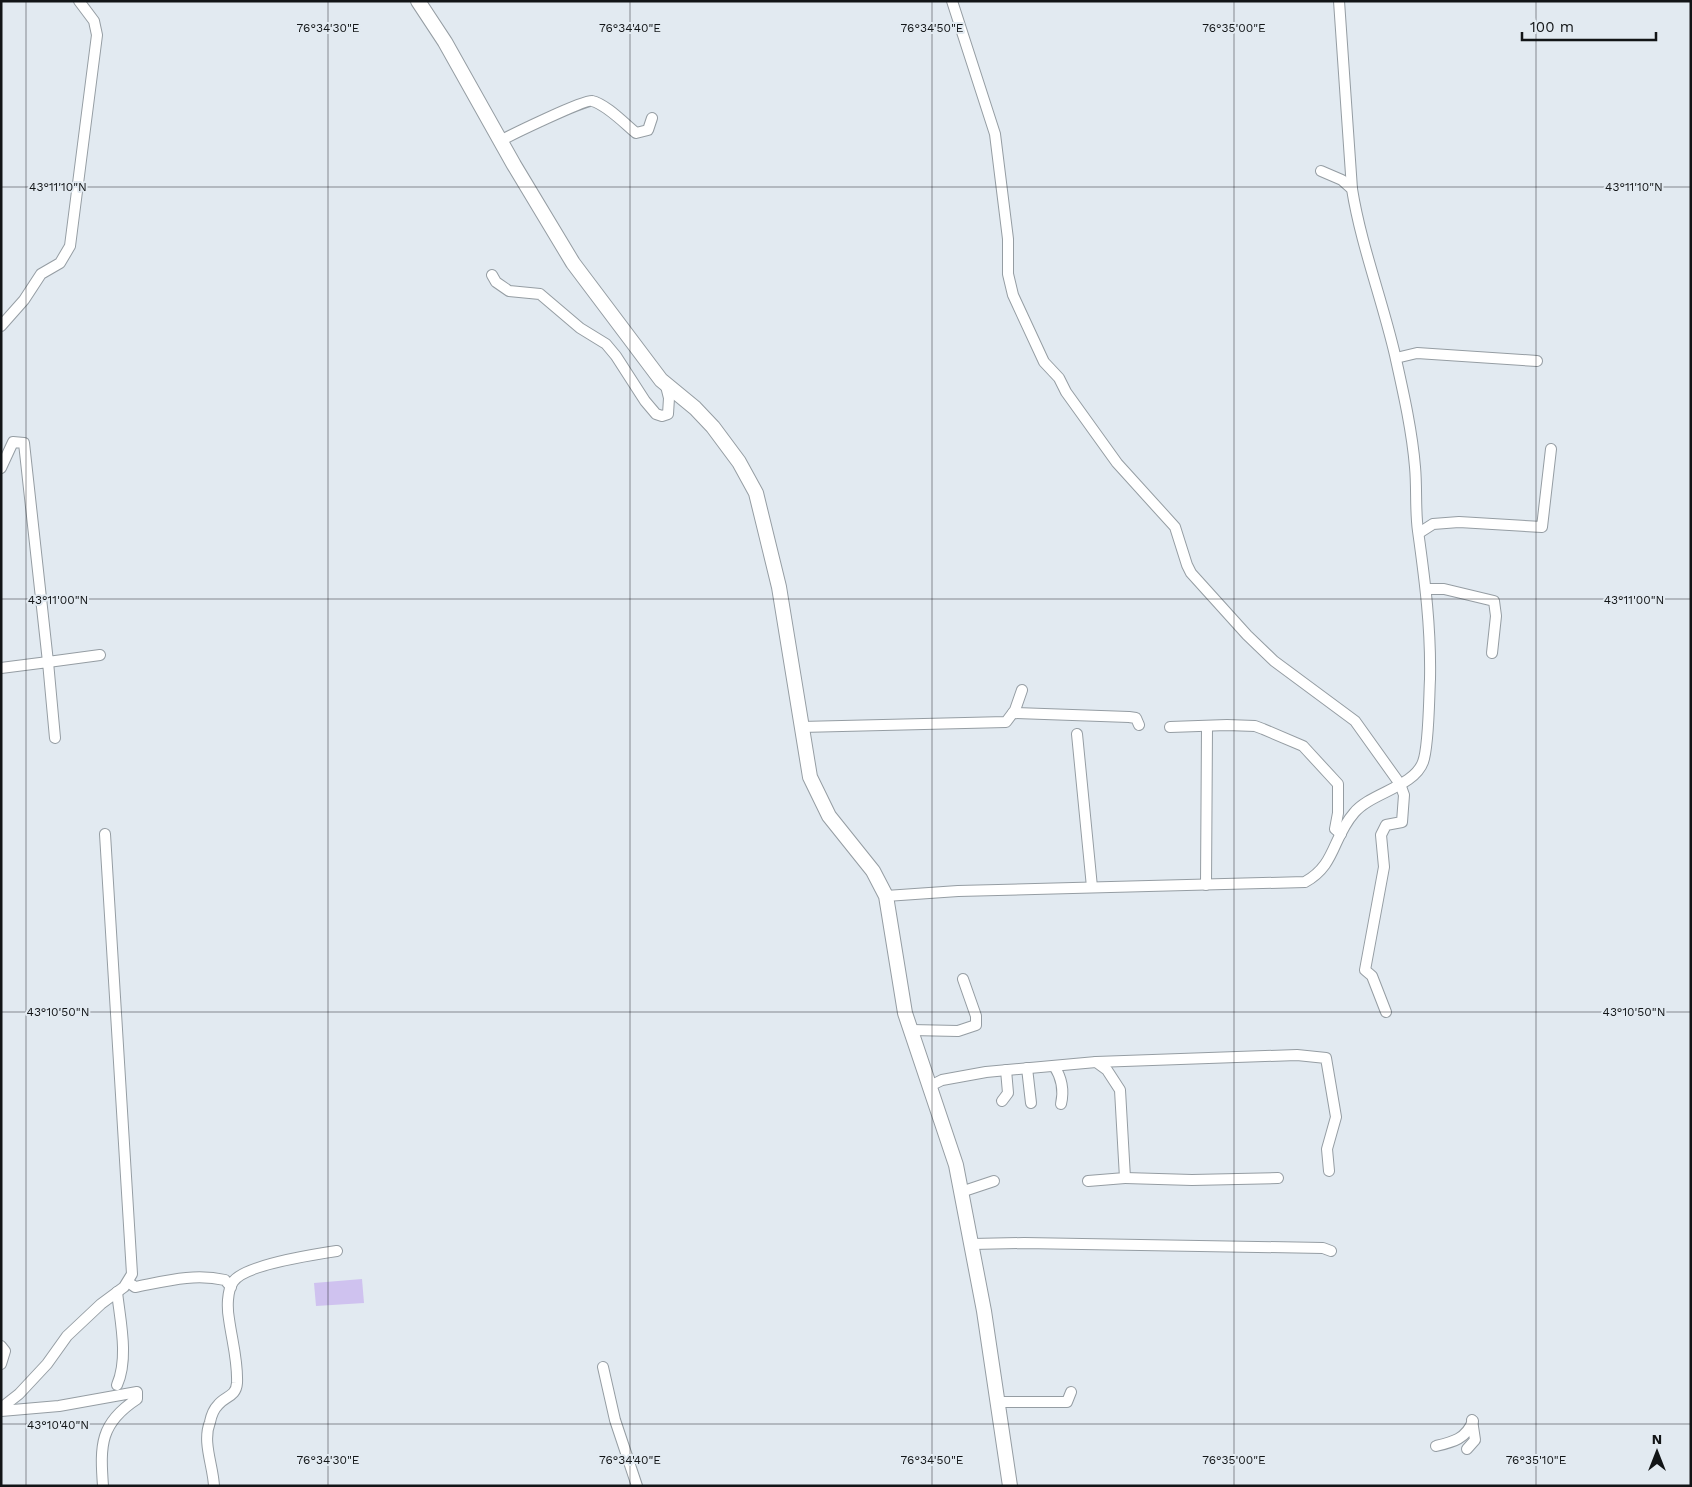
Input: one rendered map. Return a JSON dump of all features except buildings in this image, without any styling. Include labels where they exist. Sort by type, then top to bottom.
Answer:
[{"type":"street","points":[[1,326],[24,300],[41,274],[60,263],[70,246],[97,35],[94,21],[79,1]]},
{"type":"street","points":[[418,1],[445,42],[500,141],[572,263],[666,386],[696,408],[713,427],[739,462],[756,493],[779,587],[810,777],[829,816],[873,871],[886,896],[901,994],[911,1030],[951,1146],[972,1244],[1010,1486]]},
{"type":"street","points":[[952,1],[995,134],[1008,238],[1008,274],[1013,295],[1044,362],[1059,378],[1066,392],[1117,464],[1175,527],[1186,565],[1191,573],[1247,635],[1274,661],[1355,720],[1400,784],[1404,795],[1402,822],[1386,825],[1381,835],[1384,867],[1364,970],[1372,976],[1386,1012]]},
{"type":"street","points":[[886,896],[958,891],[1305,882],[1322,871],[1345,823],[1358,807],[1400,784],[1420,768],[1424,757],[1430,651],[1427,589],[1419,534],[1415,466],[1396,358],[1384,310],[1358,224],[1352,189],[1340,1]]},
{"type":"street","points":[[500,141],[515,132],[584,101],[592,100],[597,103],[618,116],[636,133],[648,130],[652,118]]},
{"type":"street","points":[[1321,171],[1342,180],[1352,189]]},
{"type":"street","points":[[492,275],[496,282],[508,291],[540,294],[580,328],[606,344],[645,401],[656,414],[662,416],[668,414],[669,398],[666,386]]},
{"type":"street","points":[[1396,358],[1417,353],[1537,361]]},
{"type":"street","points":[[1,468],[13,442],[24,442],[55,738]]},
{"type":"street","points":[[1419,534],[1433,524],[1459,522],[1542,527],[1551,449]]},
{"type":"street","points":[[1427,589],[1444,589],[1494,601],[1496,616],[1492,652]]},
{"type":"street","points":[[1,668],[100,655]]},
{"type":"street","points":[[801,727],[997,724],[1006,722],[1013,713],[1022,690]]},
{"type":"street","points":[[1013,713],[1130,717],[1136,718],[1139,725]]},
{"type":"street","points":[[1170,727],[1255,726],[1303,746],[1338,784],[1338,813],[1335,829],[1340,834]]},
{"type":"street","points":[[1206,885],[1207,727]]},
{"type":"street","points":[[1077,734],[1092,887]]},
{"type":"street","points":[[1,1410],[47,1364],[67,1336],[128,1282],[132,1274],[105,834]]},
{"type":"street","points":[[911,1030],[958,1031],[976,1025],[976,1016],[963,979]]},
{"type":"street","points":[[930,1086],[942,1080],[1006,1070],[1096,1062],[1297,1055],[1326,1058],[1336,1117],[1327,1149],[1329,1171]]},
{"type":"street","points":[[1096,1062],[1107,1070],[1120,1090],[1125,1178]]},
{"type":"street","points":[[1054,1066],[1060,1078],[1063,1095],[1061,1104]]},
{"type":"street","points":[[1027,1068],[1031,1103]]},
{"type":"street","points":[[1002,1101],[1008,1093],[1006,1070]]},
{"type":"street","points":[[1088,1181],[1125,1178],[1192,1180],[1278,1178]]},
{"type":"street","points":[[961,1192],[994,1181]]},
{"type":"street","points":[[972,1244],[1323,1248],[1331,1251]]},
{"type":"street","points":[[214,1486],[206,1434],[218,1405],[232,1395],[237,1385],[236,1354],[228,1319],[233,1281],[241,1274],[258,1267],[337,1251]]},
{"type":"street","points":[[128,1282],[135,1287],[181,1277],[213,1278],[225,1280],[231,1287]]},
{"type":"street","points":[[117,1292],[122,1353],[122,1372],[117,1385]]},
{"type":"street","points":[[1,1346],[5,1351],[1,1364]]},
{"type":"street","points":[[603,1366],[615,1420],[637,1486]]},
{"type":"street","points":[[1,1410],[58,1406],[137,1392],[137,1399],[114,1418],[104,1432],[101,1444],[103,1486]]},
{"type":"street","points":[[997,1402],[1067,1402],[1071,1392]]},
{"type":"street","points":[[1436,1446],[1458,1440],[1465,1435],[1472,1420],[1475,1440],[1467,1449]]},
{"type":"shaded area","points":[[362,1279],[364,1303],[316,1306],[314,1283]]}]
